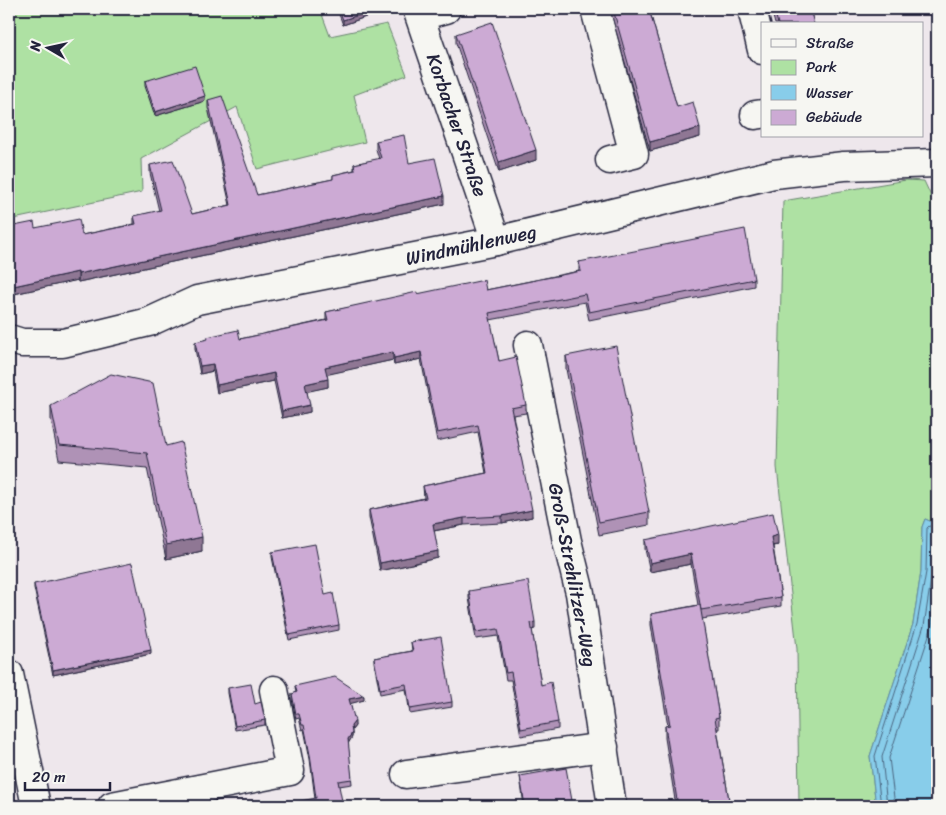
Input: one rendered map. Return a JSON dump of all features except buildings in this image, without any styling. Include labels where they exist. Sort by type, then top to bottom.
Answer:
[{"type":"street","points":[[595,9],[634,154],[610,160]]},
{"type":"street","points":[[752,9],[761,46]]},
{"type":"street","name":"Korbacher Straße","points":[[428,11],[496,241]]},
{"type":"street","name":"Windmühlenweg","points":[[9,338],[22,343],[63,342],[149,322],[197,300],[496,241],[774,174],[844,166],[937,163]]},
{"type":"street","name":"Groß-Strehlitzer-Weg","points":[[528,346],[567,541],[580,594],[612,806]]},
{"type":"street","points":[[9,674],[36,806]]},
{"type":"street","points":[[112,806],[290,771],[274,690]]},
{"type":"street","points":[[406,774],[604,747]]},
{"type":"green space","points":[[9,9],[320,9],[330,36],[387,24],[407,75],[354,95],[365,142],[257,169],[237,107],[141,159],[142,192],[9,220]]},
{"type":"green space","points":[[906,180],[924,181],[937,209],[937,524],[925,519],[922,527],[921,572],[913,624],[870,756],[876,806],[799,806],[797,649],[777,467],[783,201]]},
{"type":"water","points":[[925,519],[937,524],[937,806],[876,806],[870,756],[913,624],[921,572],[922,527]]}]
